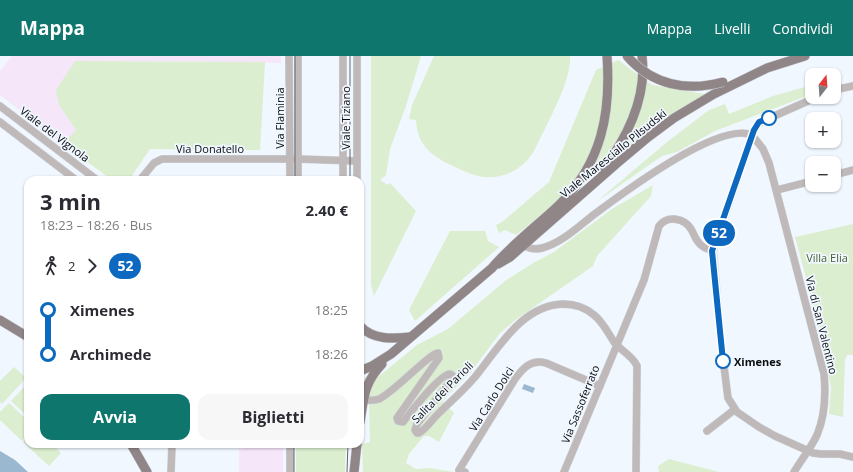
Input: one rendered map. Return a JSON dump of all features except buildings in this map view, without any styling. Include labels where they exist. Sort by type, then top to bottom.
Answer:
[{"type":"main road","name":"Viale Maresciallo Pilsudski","points":[[391,354],[492,268],[510,257],[521,243],[559,204],[574,186],[588,165],[598,145],[604,126],[607,107],[607,56]]},
{"type":"main road","points":[[627,56],[645,73],[666,83],[689,87],[723,82],[767,68]]},
{"type":"main road","points":[[583,193],[611,160],[631,123],[641,88],[642,56]]},
{"type":"main road","name":"Viale Maresciallo Pilsudski","points":[[521,243],[583,193],[647,138],[678,116],[714,94],[767,68],[805,56]]},
{"type":"main road","points":[[0,320],[24,335]]},
{"type":"main road","points":[[364,329],[371,333],[386,338],[410,337]]},
{"type":"main road","points":[[364,369],[391,354]]},
{"type":"main road","points":[[364,397],[370,377],[391,354]]},
{"type":"main road","points":[[133,448],[147,472]]},
{"type":"main road","points":[[354,472],[356,448]]},
{"type":"street","name":"Via Flaminia","points":[[289,56],[290,176]]},
{"type":"street","name":"Via Flaminia","points":[[298,56],[298,176]]},
{"type":"street","name":"Viale Tiziano","points":[[343,56],[344,176]]},
{"type":"street","name":"Viale Tiziano","points":[[357,56],[357,176]]},
{"type":"street","points":[[841,89],[853,86]]},
{"type":"street","points":[[805,102],[759,122],[755,127],[712,251],[726,385],[728,398],[734,410],[762,429],[818,454],[840,454],[853,457]]},
{"type":"street","name":"Viale del Vignola","points":[[0,106],[92,176]]},
{"type":"street","points":[[0,122],[71,176]]},
{"type":"street","points":[[521,243],[531,248],[542,248],[559,240],[642,179],[698,147],[729,135],[742,132],[752,135]]},
{"type":"street","name":"Via di San Valentino","points":[[752,135],[757,139],[765,153],[777,190],[824,374],[825,396],[821,422],[816,435],[794,472]]},
{"type":"street","name":"Via Donatello","points":[[143,176],[154,163],[162,159],[298,159],[357,161]]},
{"type":"street","points":[[841,174],[853,170]]},
{"type":"street","points":[[777,190],[805,183]]},
{"type":"street","name":"Via Sassoferrato","points":[[564,472],[616,344],[644,280],[657,232],[661,224],[672,219],[683,221],[691,229],[700,244],[712,251]]},
{"type":"street","name":"Salita dei Parioli","points":[[364,400],[381,398],[413,374],[433,354],[438,353],[440,356],[439,358],[397,418],[398,421],[402,422],[414,406],[432,388],[448,374],[452,375],[452,379],[417,424],[415,430],[419,433],[470,383],[513,330],[535,312],[554,305],[573,305],[590,312],[601,322],[616,344]]},
{"type":"street","points":[[616,344],[633,359],[637,368],[636,472]]},
{"type":"street","name":"Via Carlo Dolci","points":[[462,471],[515,379],[529,364],[538,362],[546,363],[600,386]]},
{"type":"street","points":[[707,431],[734,410]]},
{"type":"street","points":[[171,472],[172,448]]},
{"type":"street","points":[[290,448],[290,472]]},
{"type":"shaded area","points":[[12,56],[281,56],[281,63],[75,61],[59,105],[76,130],[63,144],[0,95],[0,71]]},
{"type":"shaded area","points":[[283,448],[283,472],[239,472],[239,449]]},
{"type":"green space","points":[[371,56],[421,56],[406,106],[390,149],[386,175],[380,180],[388,185],[390,183],[416,211],[374,296],[371,285]]},
{"type":"green space","points":[[434,56],[570,56],[570,66],[563,90],[535,149],[525,163],[503,175],[495,177],[478,176],[455,167],[433,155],[428,150],[419,137],[416,120],[409,119],[412,105]]},
{"type":"green space","points":[[618,60],[652,85],[704,94],[628,149],[516,235],[505,230],[499,233],[496,225],[502,222],[549,182],[596,70]]},
{"type":"green space","points":[[75,61],[265,62],[260,150],[150,149],[132,176],[107,176],[63,144],[76,130],[59,105],[56,90]]},
{"type":"green space","points":[[805,87],[805,97],[715,131],[677,152],[662,156],[596,202],[667,142],[709,110],[725,104],[729,114],[773,96]]},
{"type":"green space","points":[[653,185],[651,196],[597,256],[593,266],[514,321],[500,333],[471,372],[443,401],[454,413],[439,442],[429,436],[424,436],[409,454],[406,463],[416,469],[430,468],[454,472],[363,472],[362,448],[364,448],[364,444],[370,442],[369,398],[373,381],[417,345],[448,329],[505,281],[554,252],[612,209]]},
{"type":"green space","name":"Villa Elia","points":[[853,224],[853,355],[847,355],[845,360],[843,417],[829,414],[831,388],[819,325],[795,237]]},
{"type":"green space","points":[[450,231],[485,231],[488,241],[499,247],[415,321],[409,310]]},
{"type":"green space","points":[[14,367],[24,376],[24,380],[2,404],[0,402],[0,381]]},
{"type":"green space","points":[[24,387],[24,413],[11,401]]},
{"type":"green space","points":[[9,403],[24,417],[24,439],[22,441],[0,420],[0,412]]},
{"type":"green space","points":[[30,448],[56,448],[61,453],[49,466]]},
{"type":"green space","points":[[296,448],[346,448],[345,472],[296,472]]},
{"type":"green space","points":[[669,459],[719,472],[659,472],[658,466]]},
{"type":"water","points":[[524,384],[535,388],[533,393],[522,389]]},
{"type":"water","points":[[0,451],[15,460],[28,472],[0,472]]},
{"type":"tram line","points":[[295,56],[295,176]]},
{"type":"tram line","points":[[350,56],[350,176]]},
{"type":"tram line","points":[[294,448],[294,472]]},
{"type":"tram line","points":[[347,472],[348,448]]},
{"type":"bus line","name":"52","points":[[723,361],[712,251],[744,163],[754,130],[759,122],[769,118]]},
{"type":"place","name":"Ximenes","points":[[723,361]]}]
